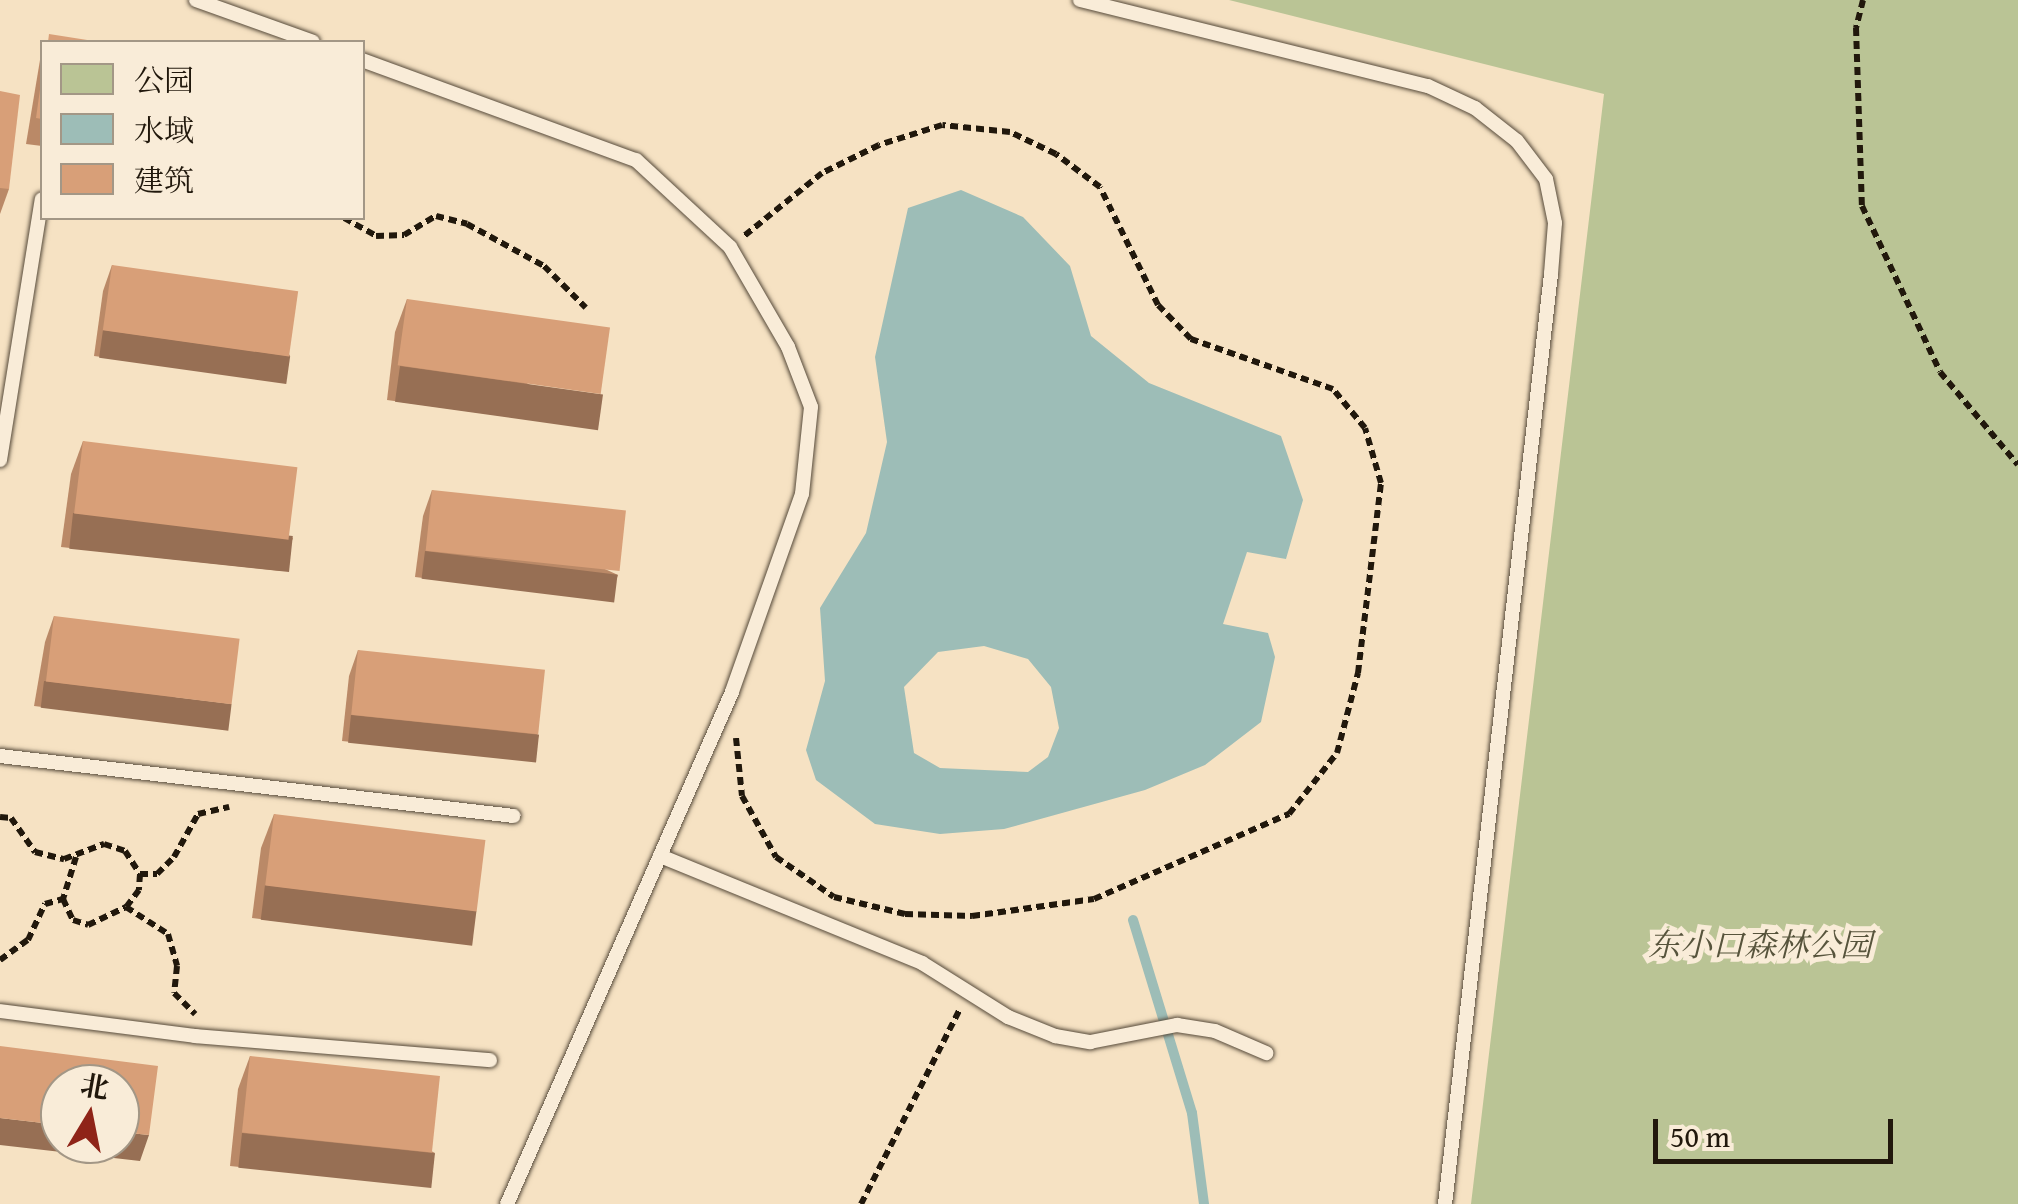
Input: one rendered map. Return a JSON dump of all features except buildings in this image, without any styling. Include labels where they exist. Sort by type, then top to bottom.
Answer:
[{"type":"lane","points":[[196,0],[308,40]]},
{"type":"lane","points":[[1080,0],[1428,86],[1475,108],[1517,141],[1546,179],[1555,223],[1551,274],[1444,1204]]},
{"type":"lane","points":[[365,61],[636,160],[730,247],[788,347],[811,407],[802,494],[732,692],[507,1204]]},
{"type":"lane","points":[[0,460],[40,212]]},
{"type":"lane","points":[[0,756],[514,816]]},
{"type":"lane","points":[[660,856],[922,963],[968,993],[1055,1036],[1090,1042],[1177,1025],[1215,1032],[1266,1054]]},
{"type":"lane","points":[[0,1011],[195,1036],[490,1060]]},
{"type":"path","points":[[1863,0],[1856,28],[1862,206],[1940,372],[2018,465]]},
{"type":"path","points":[[730,247],[822,174],[879,145],[942,125],[1010,132],[1056,154],[1100,187],[1158,305],[1191,338],[1332,389],[1365,428],[1381,483],[1358,673],[1338,753],[1289,814],[1094,899],[972,916],[906,914],[834,897],[776,857],[742,796],[732,692]]},
{"type":"path","points":[[348,220],[376,236],[404,235],[436,216],[468,224],[544,266],[586,308]]},
{"type":"path","points":[[140,874],[157,874],[174,856],[198,814],[249,806],[254,786]]},
{"type":"path","points":[[0,817],[11,818],[35,852],[76,856],[104,844],[125,851],[140,874],[139,890],[126,907],[88,925],[73,920],[63,899],[76,856]]},
{"type":"path","points":[[0,960],[28,940],[46,904],[63,899]]},
{"type":"path","points":[[126,907],[168,934],[178,966],[174,994],[194,1008],[195,1036]]},
{"type":"path","points":[[862,1204],[968,993]]},
{"type":"green space","name":"东小口森林公园","points":[[1229,0],[2018,0],[2018,1204],[1471,1204],[1604,94]]},
{"type":"water","points":[[961,190],[1023,217],[1070,266],[1091,336],[1149,383],[1281,436],[1303,500],[1286,559],[1247,552],[1223,624],[1268,633],[1275,657],[1261,722],[1205,765],[1145,790],[1004,829],[940,834],[875,824],[816,780],[806,750],[825,681],[820,608],[866,533],[887,442],[875,357],[908,208]],"holes":[[[984,646],[1028,659],[1051,687],[1059,728],[1048,757],[1028,772],[940,768],[914,753],[904,687],[938,652]]]},
{"type":"waterway","points":[[1133,920],[1192,1113],[1204,1204]]}]
